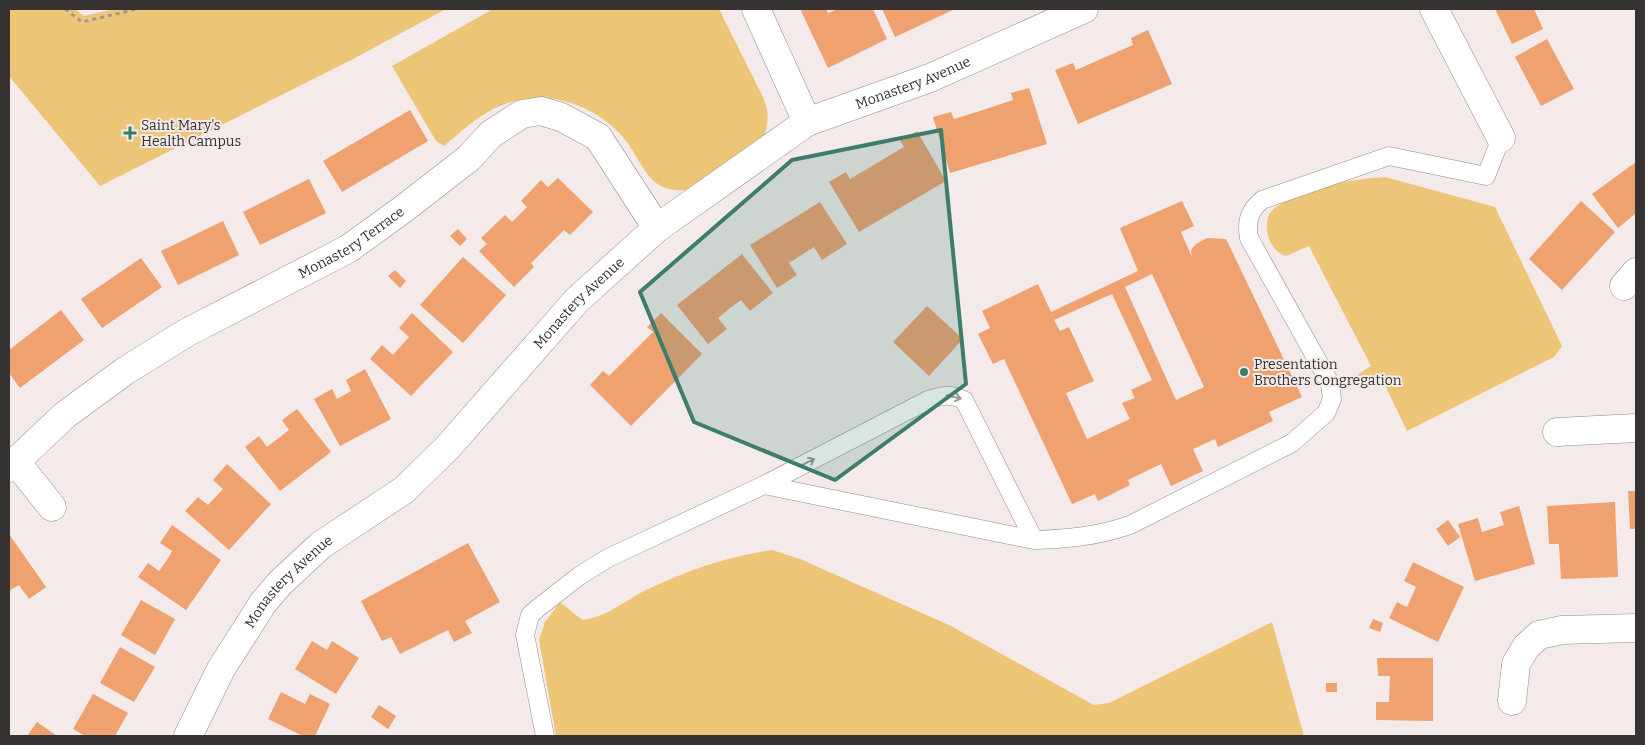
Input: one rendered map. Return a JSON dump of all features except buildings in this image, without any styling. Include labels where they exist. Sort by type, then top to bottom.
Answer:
[{"type":"street","points":[[756,9],[807,122]]},
{"type":"street","name":"Monastery Avenue","points":[[188,736],[226,661],[263,603],[280,583],[321,545],[404,490],[448,447],[576,300],[657,228],[807,122],[930,78],[1084,9]]},
{"type":"street","points":[[1434,9],[1501,138]]},
{"type":"street","name":"Monastery Terrace","points":[[52,507],[12,465],[65,415],[125,371],[186,333],[348,249],[461,164],[491,134],[522,114],[542,111],[561,117],[598,137],[611,154],[657,228]]},
{"type":"street","points":[[1557,432],[1636,428]]},
{"type":"street","points":[[1512,702],[1516,664],[1526,647],[1539,635],[1562,630],[1636,628]]},
{"type":"lane","points":[[764,485],[1034,540],[1078,538],[1105,534],[1130,525],[1292,442],[1326,413],[1332,399],[1330,383],[1249,238],[1247,224],[1251,209],[1262,200],[1389,156],[1486,176],[1501,138]]},
{"type":"lane","points":[[545,736],[525,635],[530,615],[579,576],[608,558],[764,485],[928,400],[952,395],[964,400],[1034,540]]},
{"type":"path","points":[[66,9],[82,22],[137,9]]},
{"type":"highlighted area","points":[[941,130],[966,384],[835,480],[694,422],[640,292],[792,160]]},
{"type":"shaded area","name":"Saint Mary's Health Campus","points":[[9,9],[75,9],[84,16],[114,9],[446,9],[353,59],[100,186],[9,76]]},
{"type":"shaded area","points":[[493,9],[719,9],[765,102],[768,117],[764,137],[689,190],[674,190],[663,187],[654,181],[647,174],[629,145],[607,122],[575,104],[557,100],[539,98],[503,105],[475,120],[444,146],[436,141],[392,66]]},
{"type":"shaded area","points":[[1385,177],[1495,207],[1562,346],[1554,357],[1407,431],[1381,377],[1362,388],[1357,375],[1371,366],[1309,246],[1286,256],[1272,245],[1267,227],[1269,214],[1279,205],[1307,191],[1339,183]]},
{"type":"shaded area","points":[[772,550],[800,559],[949,625],[1094,705],[1109,703],[1272,622],[1304,736],[556,736],[539,640],[545,622],[560,602],[582,620],[591,619],[608,612],[648,589],[693,570],[723,560]]},
{"type":"place","name":"Saint Mary's Health Campus","points":[[130,133]]},
{"type":"place","name":"Presentation Brothers Congregation","points":[[1244,372]]}]
